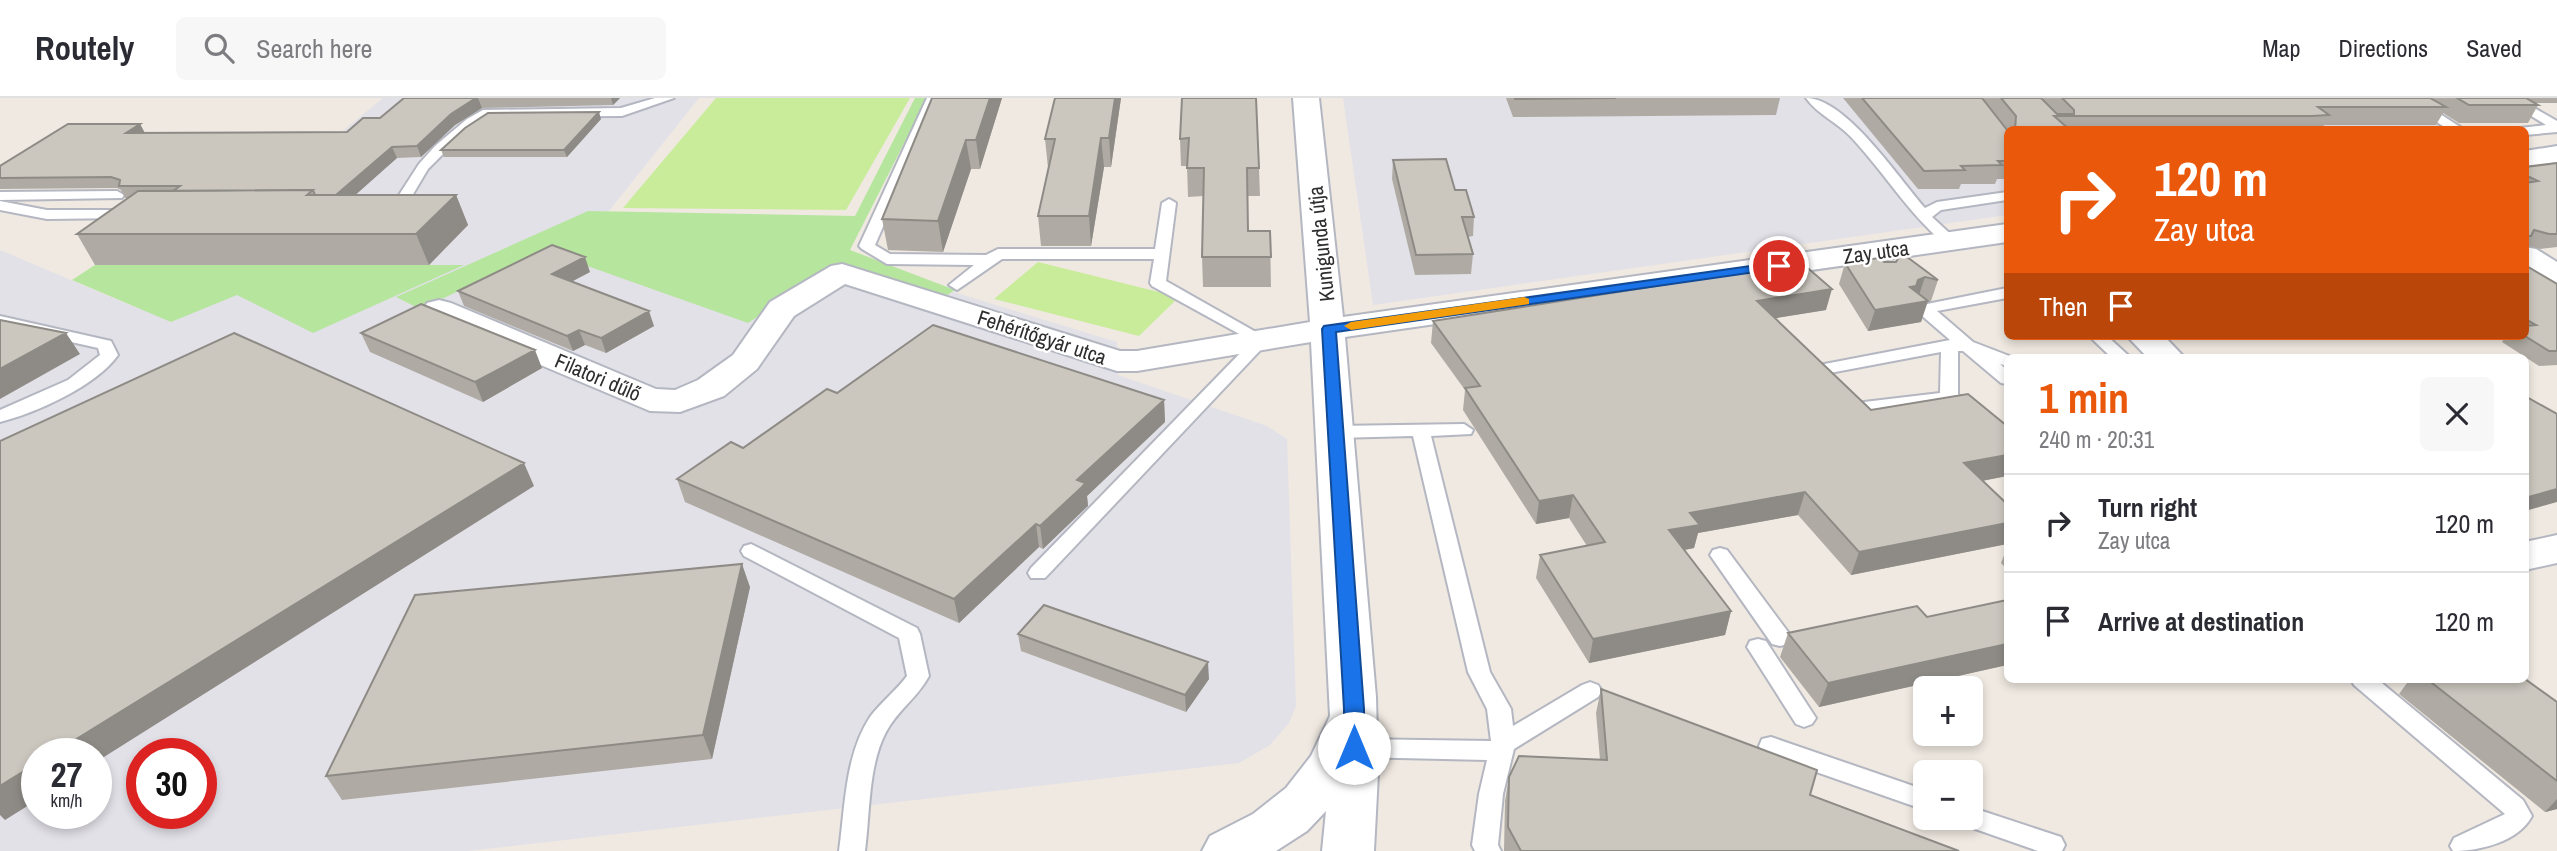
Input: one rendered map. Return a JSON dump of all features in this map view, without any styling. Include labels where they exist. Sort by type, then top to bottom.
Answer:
[{"type":"street","name":"Kunigunda útja","points":[[1307,98],[1329,329],[1354,729],[1353,803],[1348,851]]},
{"type":"street","points":[[2529,158],[2557,155]]},
{"type":"street","name":"Zay utca","points":[[1329,329],[1867,262],[1950,241],[2004,233]]},
{"type":"street","points":[[2529,258],[2557,275]]},
{"type":"street","name":"Fehérítőgyár utca","points":[[842,273],[1117,361],[1155,360],[1329,329]]},
{"type":"street","name":"Filatori dűlő","points":[[439,310],[650,400],[680,401],[711,388],[745,362],[782,309],[842,273]]},
{"type":"street","points":[[2148,340],[2164,354]]},
{"type":"street","points":[[2529,555],[2557,549]]},
{"type":"street","points":[[1228,851],[1267,834],[1305,803],[1354,729]]},
{"type":"lane","points":[[373,213],[391,209],[408,197],[420,172],[475,117],[488,113],[622,112],[668,98]]},
{"type":"lane","points":[[933,98],[867,246],[887,259],[987,260]]},
{"type":"lane","points":[[1812,98],[1821,110],[1856,133],[1923,216],[1950,241]]},
{"type":"lane","points":[[2508,98],[2557,127]]},
{"type":"lane","points":[[2403,99],[2452,126]]},
{"type":"lane","points":[[2529,130],[2557,127]]},
{"type":"lane","points":[[0,196],[117,195]]},
{"type":"lane","points":[[1923,216],[1937,206],[2004,196]]},
{"type":"lane","points":[[1038,573],[1262,340],[1158,283],[1169,203]]},
{"type":"lane","points":[[0,205],[20,212],[46,215],[150,214]]},
{"type":"lane","points":[[957,285],[998,254],[1162,254]]},
{"type":"lane","points":[[2004,293],[1921,307],[2004,376]]},
{"type":"lane","points":[[0,321],[105,345],[109,355],[103,364],[80,380],[0,417]]},
{"type":"lane","points":[[2102,340],[2118,354]]},
{"type":"lane","points":[[1949,397],[1950,345]]},
{"type":"lane","points":[[1814,371],[1950,345],[1969,346],[2004,360]]},
{"type":"lane","points":[[1864,407],[1949,397],[1956,399],[2004,440]]},
{"type":"lane","points":[[1336,432],[1464,430]]},
{"type":"lane","points":[[1421,431],[1479,672],[1499,709],[1502,748],[1491,794],[1485,845],[1488,851]]},
{"type":"lane","points":[[751,551],[909,634],[918,676],[911,690],[875,730],[867,751],[852,851]]},
{"type":"lane","points":[[1720,555],[1780,638]]},
{"type":"lane","points":[[1758,647],[1804,718]]},
{"type":"lane","points":[[2367,683],[2514,807],[2519,816],[2513,823],[2463,846]]},
{"type":"lane","points":[[1354,729],[1502,748],[1590,691]]},
{"type":"lane","points":[[1771,746],[1913,796]]},
{"type":"lane","points":[[1983,821],[2052,845]]},
{"type":"shaded area","points":[[383,98],[699,98],[605,216],[842,258],[1117,342],[1118,375],[1267,426],[1287,439],[1296,706],[1289,723],[1270,745],[1239,763],[468,851],[0,851],[0,250],[130,305]]},
{"type":"shaded area","points":[[1343,98],[2399,98],[2444,126],[2004,126],[2004,215],[1373,305]]},
{"type":"green space","points":[[716,98],[910,98],[846,210],[623,208]]},
{"type":"green space","points":[[915,98],[927,98],[850,250],[955,290],[944,297],[820,276],[748,323],[545,251],[420,309],[396,297],[588,211],[855,216]]},
{"type":"green space","points":[[1038,262],[1179,297],[1139,336],[994,299]]},
{"type":"green space","points":[[95,265],[464,265],[313,333],[237,295],[171,322],[72,280]]},
{"type":"building","points":[[404,98],[476,98],[451,114],[417,146],[392,147],[336,195],[315,195],[313,190],[173,191],[180,186],[119,186],[120,180],[111,177],[0,178],[0,166],[68,124],[140,124],[126,133],[347,132],[363,118],[380,118]]},
{"type":"building","points":[[932,98],[990,98],[976,140],[966,140],[938,221],[882,219]]},
{"type":"building","points":[[1055,98],[1115,98],[1109,138],[1101,138],[1089,216],[1038,216],[1055,139],[1045,139]]},
{"type":"building","points":[[1182,98],[1256,98],[1259,168],[1247,168],[1248,231],[1270,231],[1271,257],[1202,257],[1204,168],[1187,168],[1189,138],[1180,139]]},
{"type":"building","points":[[1515,98],[1616,98],[1515,99]]},
{"type":"building","points":[[1862,98],[1982,98],[2004,126],[2004,161],[1998,161],[2002,165],[1961,166],[1965,170],[1924,171]]},
{"type":"building","points":[[2001,98],[2041,98],[2057,114],[2074,114],[2074,110],[2062,98],[2430,98],[2446,107],[2318,107],[2329,115],[2312,116],[2054,116],[2065,126],[2015,126],[2016,116]]},
{"type":"building","points":[[2457,98],[2526,98],[2538,105],[2469,105]]},
{"type":"building","points":[[599,112],[564,150],[441,150],[465,128],[488,113]]},
{"type":"building","points":[[1446,159],[1455,190],[1466,190],[1474,217],[1462,217],[1473,254],[1416,255],[1393,160]]},
{"type":"building","points":[[2557,163],[2557,234],[2534,230],[2529,236],[2529,182],[2538,181],[2529,177],[2529,166]]},
{"type":"building","points":[[313,190],[307,195],[456,195],[416,234],[77,234],[138,191]]},
{"type":"building","points":[[552,245],[585,257],[552,274],[649,311],[601,338],[579,330],[567,336],[458,291]]},
{"type":"building","points":[[1903,254],[1938,280],[1925,277],[1918,280],[1916,286],[1910,287],[1928,301],[1875,310],[1845,263],[1879,258],[1884,262],[1896,262]]},
{"type":"building","points":[[1802,263],[1832,289],[1757,301],[1871,410],[1968,394],[2004,424],[2004,456],[1964,463],[2004,501],[2004,524],[1859,552],[1805,492],[1690,513],[1700,525],[1669,530],[1731,611],[1593,639],[1540,555],[1605,542],[1573,495],[1539,501],[1465,388],[1480,386],[1433,321]]},
{"type":"building","points":[[2529,267],[2557,284],[2557,351],[2549,351],[2529,338],[2529,326],[2536,325],[2529,321]]},
{"type":"building","points":[[421,304],[535,350],[475,382],[361,333]]},
{"type":"building","points":[[0,320],[66,333],[0,369]]},
{"type":"building","points":[[933,325],[1164,400],[1077,480],[1085,483],[1082,487],[1040,526],[1036,524],[954,599],[677,479],[731,442],[743,448],[827,389],[837,393]]},
{"type":"building","points":[[234,333],[524,463],[78,738],[21,738],[21,773],[0,786],[0,441]]},
{"type":"building","points":[[2529,398],[2557,414],[2557,489],[2529,497]]},
{"type":"building","points":[[742,564],[703,735],[326,776],[415,595]]},
{"type":"building","points":[[2004,601],[2004,645],[1828,683],[1788,633],[1917,606],[1927,617]]},
{"type":"building","points":[[1044,605],[1208,662],[1185,695],[1018,634]]},
{"type":"building","points":[[2529,682],[2557,702],[2557,781],[2432,683]]},
{"type":"building","points":[[1601,689],[1817,770],[1810,795],[1959,851],[1521,851],[1508,827],[1509,777],[1519,756],[1607,760]]},
{"type":"slow traffic","points":[[1351,326],[1524,301]]},
{"type":"route","points":[[1354,748],[1354,709],[1329,329],[1779,266]]}]
